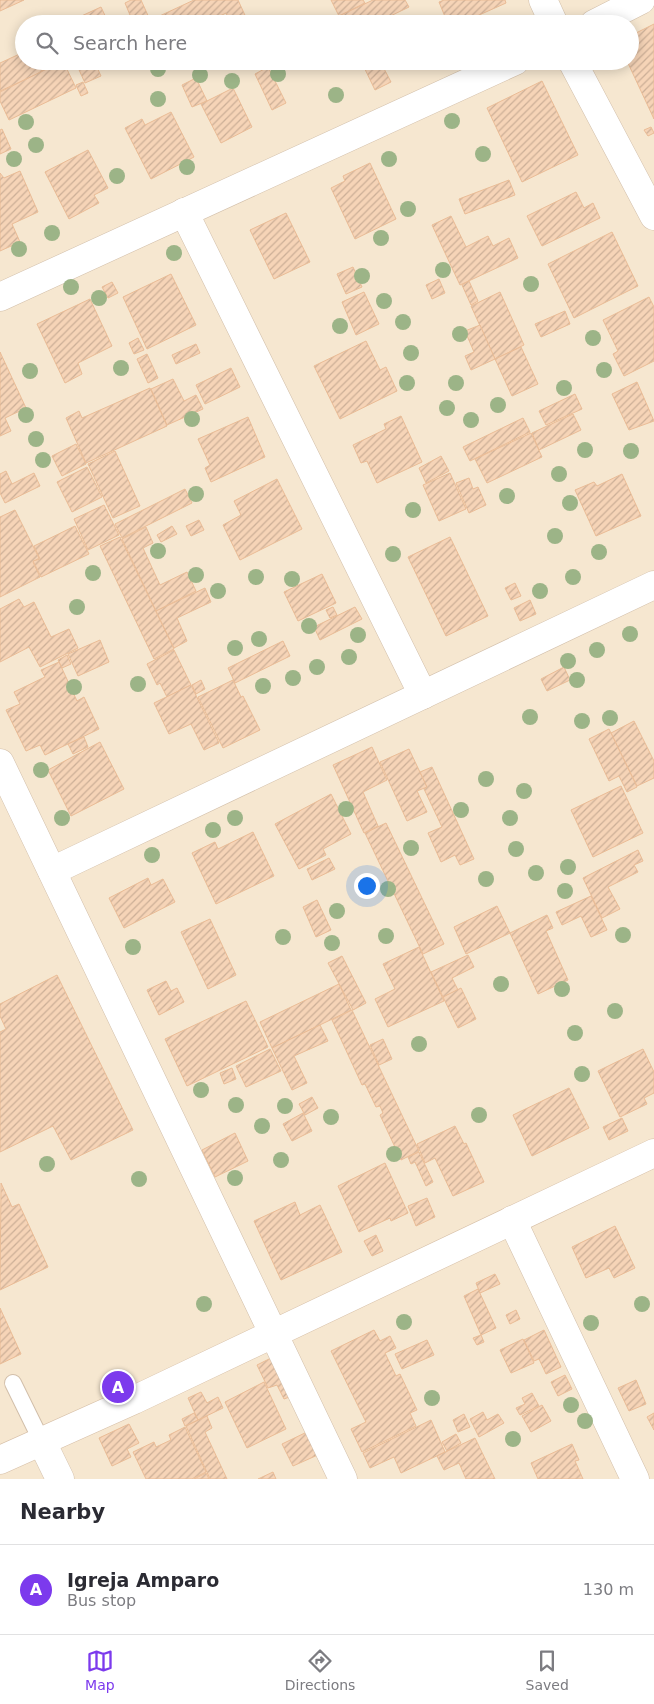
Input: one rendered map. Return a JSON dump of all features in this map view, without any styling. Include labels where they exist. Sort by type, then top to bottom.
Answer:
[{"type":"street","points":[[543,0],[550,15]]},
{"type":"street","points":[[612,15],[641,0]]},
{"type":"street","points":[[0,297],[495,70]]},
{"type":"street","points":[[577,70],[654,216]]},
{"type":"street","points":[[184,212],[422,695]]},
{"type":"street","points":[[52,871],[654,585]]},
{"type":"street","points":[[0,763],[343,1479]]},
{"type":"street","points":[[0,1460],[134,1400],[654,1153]]},
{"type":"street","points":[[512,1220],[635,1479]]},
{"type":"street","points":[[41,1440],[60,1479]]},
{"type":"lane","points":[[13,1383],[41,1440]]},
{"type":"shaded area","points":[[0,0],[654,0],[654,1479],[0,1479]]},
{"type":"building","points":[[0,0],[24,0],[0,11]]},
{"type":"building","points":[[131,0],[141,0],[148,15],[130,15],[125,3]]},
{"type":"building","points":[[194,0],[238,0],[245,15],[227,15],[226,13],[222,15],[162,15]]},
{"type":"building","points":[[331,0],[363,0],[365,3],[341,15],[338,15]]},
{"type":"building","points":[[373,0],[405,0],[409,7],[393,15],[341,15]]},
{"type":"building","points":[[444,0],[505,0],[506,3],[479,15],[444,15],[439,2]]},
{"type":"building","points":[[101,7],[105,15],[84,15]]},
{"type":"building","points":[[654,24],[654,119],[631,70],[639,70],[639,32]]},
{"type":"building","points":[[15,56],[15,70],[41,70],[42,72],[0,91],[0,63]]},
{"type":"building","points":[[45,70],[67,70],[76,88],[9,120],[0,101],[0,92]]},
{"type":"building","points":[[79,70],[98,70],[101,76],[85,83]]},
{"type":"building","points":[[262,70],[270,70],[286,103],[272,110],[255,74]]},
{"type":"building","points":[[365,70],[385,70],[391,82],[375,90]]},
{"type":"building","points":[[196,78],[207,101],[192,107],[182,85]]},
{"type":"building","points":[[542,81],[578,155],[522,182],[487,108]]},
{"type":"building","points":[[83,82],[88,93],[81,96],[76,85]]},
{"type":"building","points":[[233,88],[252,127],[221,143],[201,104]]},
{"type":"building","points":[[171,112],[194,157],[151,179],[125,128],[142,119],[145,125]]},
{"type":"building","points":[[651,127],[654,133],[648,136],[644,130]]},
{"type":"building","points":[[2,129],[11,149],[0,154],[0,130]]},
{"type":"building","points":[[88,150],[108,188],[94,195],[99,203],[69,219],[45,172]]},
{"type":"building","points":[[370,163],[396,219],[355,239],[331,188],[345,181],[343,176]]},
{"type":"building","points":[[20,171],[38,212],[12,224],[20,242],[0,251],[0,173],[4,178]]},
{"type":"building","points":[[509,180],[515,195],[465,214],[459,199]]},
{"type":"building","points":[[576,192],[584,208],[593,203],[600,218],[542,246],[527,216]]},
{"type":"building","points":[[286,213],[310,262],[274,279],[250,230]]},
{"type":"building","points":[[451,216],[466,247],[488,236],[493,246],[509,238],[518,258],[460,285],[432,225]]},
{"type":"building","points":[[612,232],[638,286],[574,318],[548,264]]},
{"type":"building","points":[[353,267],[362,287],[346,294],[337,274]]},
{"type":"building","points":[[171,274],[196,325],[147,349],[123,297]]},
{"type":"building","points":[[439,279],[445,293],[432,299],[426,285]]},
{"type":"building","points":[[469,281],[478,301],[471,305],[462,285]]},
{"type":"building","points":[[112,282],[118,293],[108,298],[102,287]]},
{"type":"building","points":[[364,292],[379,324],[356,335],[342,302]]},
{"type":"building","points":[[500,292],[524,345],[495,359],[471,306]]},
{"type":"building","points":[[649,297],[654,307],[654,361],[624,376],[613,354],[618,351],[603,320]]},
{"type":"building","points":[[90,299],[112,346],[78,363],[82,374],[65,383],[37,324]]},
{"type":"building","points":[[565,311],[570,324],[541,337],[535,324]]},
{"type":"building","points":[[480,325],[495,359],[471,370],[465,356],[474,352],[465,331]]},
{"type":"building","points":[[138,338],[144,350],[134,354],[129,343]]},
{"type":"building","points":[[366,341],[380,370],[386,367],[397,391],[340,419],[314,366]]},
{"type":"building","points":[[196,344],[200,353],[176,364],[172,355]]},
{"type":"building","points":[[521,347],[538,384],[512,396],[495,359]]},
{"type":"building","points":[[0,352],[26,408],[5,418],[11,431],[0,436]]},
{"type":"building","points":[[147,354],[158,378],[148,383],[137,359]]},
{"type":"building","points":[[231,368],[240,387],[205,404],[196,385]]},
{"type":"building","points":[[173,379],[184,401],[196,395],[203,409],[167,425],[151,389]]},
{"type":"building","points":[[637,382],[654,421],[629,430],[612,394]]},
{"type":"building","points":[[150,388],[167,426],[86,463],[66,418],[79,411],[82,418]]},
{"type":"building","points":[[575,394],[582,409],[546,425],[539,411]]},
{"type":"building","points":[[573,414],[581,430],[539,450],[532,433]]},
{"type":"building","points":[[401,416],[422,462],[377,483],[367,461],[361,463],[353,445],[386,429],[384,424]]},
{"type":"building","points":[[248,417],[265,457],[211,482],[205,468],[210,465],[198,439]]},
{"type":"building","points":[[523,418],[530,432],[470,461],[463,447]]},
{"type":"building","points":[[531,433],[542,457],[487,483],[475,459]]},
{"type":"building","points":[[76,444],[86,464],[62,476],[52,456]]},
{"type":"building","points":[[115,451],[140,506],[113,518],[88,464]]},
{"type":"building","points":[[441,456],[449,471],[426,483],[419,468]]},
{"type":"building","points":[[87,467],[102,497],[72,512],[57,482]]},
{"type":"building","points":[[6,471],[12,484],[34,473],[40,486],[5,503],[0,493],[0,474]]},
{"type":"building","points":[[450,473],[466,509],[439,521],[423,485]]},
{"type":"building","points":[[622,474],[641,516],[596,536],[575,490],[594,482],[597,486]]},
{"type":"building","points":[[469,478],[473,489],[478,487],[486,505],[469,513],[456,483]]},
{"type":"building","points":[[277,479],[302,529],[240,560],[223,525],[241,515],[234,501]]},
{"type":"building","points":[[185,489],[192,503],[122,538],[115,524]]},
{"type":"building","points":[[104,505],[119,535],[88,550],[74,519]]},
{"type":"building","points":[[15,510],[39,558],[33,562],[40,577],[0,597],[0,517]]},
{"type":"building","points":[[199,520],[204,530],[191,536],[186,526]]},
{"type":"building","points":[[75,526],[89,554],[41,577],[33,561],[40,559],[34,546]]},
{"type":"building","points":[[172,526],[177,534],[161,542],[157,535]]},
{"type":"building","points":[[146,527],[153,543],[143,548],[160,585],[187,572],[196,591],[156,611],[122,539]]},
{"type":"building","points":[[120,537],[174,649],[154,659],[100,546]]},
{"type":"building","points":[[450,537],[488,616],[446,636],[408,557]]},
{"type":"building","points":[[322,574],[336,603],[298,621],[284,592]]},
{"type":"building","points":[[515,583],[521,596],[511,600],[505,588]]},
{"type":"building","points":[[205,588],[211,602],[177,618],[187,641],[174,648],[156,611]]},
{"type":"building","points":[[19,599],[24,607],[34,602],[51,637],[69,629],[78,648],[40,667],[29,647],[0,662],[0,609]]},
{"type":"building","points":[[530,600],[536,614],[520,621],[514,608]]},
{"type":"building","points":[[333,607],[337,615],[330,618],[326,610]]},
{"type":"building","points":[[355,607],[362,619],[320,640],[314,627]]},
{"type":"building","points":[[100,640],[109,662],[78,676],[68,654]]},
{"type":"building","points":[[283,641],[290,656],[235,683],[228,668]]},
{"type":"building","points":[[174,650],[191,685],[167,697],[160,683],[157,685],[147,664]]},
{"type":"building","points":[[67,655],[71,664],[62,668],[58,660]]},
{"type":"building","points":[[59,662],[77,701],[84,697],[99,729],[45,755],[40,745],[26,751],[6,710],[20,704],[14,692],[45,677],[41,670]]},
{"type":"building","points":[[564,667],[570,680],[547,691],[541,679]]},
{"type":"building","points":[[201,680],[205,689],[196,694],[192,685]]},
{"type":"building","points":[[233,680],[260,730],[223,748],[198,697]]},
{"type":"building","points":[[191,685],[219,743],[204,750],[191,724],[169,734],[154,703]]},
{"type":"building","points":[[634,721],[654,761],[654,778],[637,786],[611,733]]},
{"type":"building","points":[[609,729],[637,787],[627,792],[619,776],[609,781],[589,739]]},
{"type":"building","points":[[84,737],[88,747],[73,754],[68,744]]},
{"type":"building","points":[[100,742],[124,789],[71,816],[48,770]]},
{"type":"building","points":[[372,747],[387,780],[363,792],[378,826],[364,833],[333,765]]},
{"type":"building","points":[[409,749],[427,787],[417,791],[427,812],[407,821],[380,762]]},
{"type":"building","points":[[432,767],[474,859],[460,865],[455,855],[441,862],[428,833],[442,827],[424,789],[427,787],[420,772]]},
{"type":"building","points":[[621,786],[643,833],[593,857],[571,810]]},
{"type":"building","points":[[331,794],[351,834],[323,849],[326,855],[299,869],[275,824]]},
{"type":"building","points":[[386,823],[444,944],[423,954],[365,833]]},
{"type":"building","points":[[253,832],[274,876],[216,904],[192,853],[215,842],[218,849]]},
{"type":"building","points":[[638,850],[643,861],[634,865],[638,872],[608,887],[620,909],[602,918],[583,878]]},
{"type":"building","points":[[329,858],[335,869],[312,880],[307,869]]},
{"type":"building","points":[[148,878],[151,885],[163,879],[175,902],[124,928],[109,898]]},
{"type":"building","points":[[591,896],[607,930],[591,937],[581,916],[562,925],[556,912]]},
{"type":"building","points":[[317,900],[331,930],[316,937],[303,907]]},
{"type":"building","points":[[497,906],[510,933],[466,954],[454,927]]},
{"type":"building","points":[[547,915],[553,928],[546,931],[568,980],[538,994],[510,933]]},
{"type":"building","points":[[210,919],[236,975],[208,989],[181,932]]},
{"type":"building","points":[[419,947],[444,1001],[388,1027],[375,999],[395,989],[383,964]]},
{"type":"building","points":[[468,955],[474,967],[452,978],[458,990],[443,997],[431,972]]},
{"type":"building","points":[[342,956],[366,1003],[353,1010],[328,963]]},
{"type":"building","points":[[57,975],[133,1130],[71,1160],[53,1126],[0,1152],[0,1032],[6,1029],[0,1016],[0,1004]]},
{"type":"building","points":[[166,981],[171,991],[177,988],[184,1002],[159,1015],[147,990]]},
{"type":"building","points":[[339,984],[351,1010],[272,1048],[260,1022]]},
{"type":"building","points":[[461,988],[476,1019],[458,1028],[443,997]]},
{"type":"building","points":[[246,1001],[268,1047],[187,1086],[165,1039]]},
{"type":"building","points":[[352,1010],[419,1151],[401,1160],[380,1115],[383,1113],[380,1106],[376,1107],[365,1084],[362,1085],[332,1020]]},
{"type":"building","points":[[320,1025],[328,1041],[294,1056],[307,1083],[292,1090],[272,1048]]},
{"type":"building","points":[[383,1039],[392,1059],[379,1065],[370,1045]]},
{"type":"building","points":[[270,1049],[281,1071],[246,1087],[236,1066]]},
{"type":"building","points":[[643,1049],[654,1072],[654,1093],[644,1098],[647,1104],[620,1117],[598,1071]]},
{"type":"building","points":[[232,1068],[236,1079],[224,1084],[220,1073]]},
{"type":"building","points":[[569,1088],[589,1128],[532,1156],[513,1115]]},
{"type":"building","points":[[312,1097],[318,1108],[305,1115],[299,1104]]},
{"type":"building","points":[[303,1113],[312,1131],[292,1141],[283,1124]]},
{"type":"building","points":[[622,1118],[628,1131],[609,1140],[603,1127]]},
{"type":"building","points":[[455,1126],[464,1144],[466,1143],[484,1182],[453,1196],[435,1158],[425,1163],[417,1144]]},
{"type":"building","points":[[235,1133],[248,1161],[215,1177],[202,1150]]},
{"type":"building","points":[[419,1152],[433,1182],[426,1186],[415,1162],[411,1164],[408,1157]]},
{"type":"building","points":[[385,1163],[408,1213],[391,1221],[390,1218],[359,1232],[338,1186]]},
{"type":"building","points":[[1,1183],[12,1207],[19,1204],[48,1267],[0,1290]]},
{"type":"building","points":[[427,1198],[435,1217],[416,1226],[408,1206]]},
{"type":"building","points":[[295,1202],[300,1215],[320,1205],[342,1252],[281,1280],[254,1221]]},
{"type":"building","points":[[615,1226],[635,1268],[614,1278],[609,1268],[586,1278],[572,1247]]},
{"type":"building","points":[[376,1235],[383,1251],[372,1256],[364,1241]]},
{"type":"building","points":[[495,1274],[500,1284],[480,1293],[476,1283]]},
{"type":"building","points":[[478,1289],[496,1328],[481,1335],[464,1296]]},
{"type":"building","points":[[0,1308],[21,1354],[0,1364]]},
{"type":"building","points":[[516,1310],[520,1319],[510,1324],[506,1315]]},
{"type":"building","points":[[374,1330],[380,1341],[390,1336],[396,1348],[385,1353],[396,1376],[400,1374],[417,1410],[410,1413],[416,1426],[362,1452],[351,1429],[366,1422],[331,1351]]},
{"type":"building","points":[[544,1330],[561,1367],[546,1374],[539,1359],[534,1361],[524,1340]]},
{"type":"building","points":[[481,1335],[484,1342],[477,1345],[473,1338]]},
{"type":"building","points":[[523,1339],[534,1363],[511,1373],[500,1350]]},
{"type":"building","points":[[427,1340],[434,1355],[402,1369],[395,1354]]},
{"type":"building","points":[[273,1357],[292,1396],[284,1399],[277,1385],[268,1388],[257,1365]]},
{"type":"building","points":[[565,1375],[572,1389],[558,1396],[551,1382]]},
{"type":"building","points":[[636,1380],[646,1404],[629,1411],[618,1388]]},
{"type":"building","points":[[264,1382],[286,1429],[247,1448],[225,1402]]},
{"type":"building","points":[[201,1392],[207,1403],[218,1397],[223,1408],[198,1420],[188,1398]]},
{"type":"building","points":[[532,1393],[539,1406],[520,1415],[516,1408],[525,1404],[522,1398]]},
{"type":"building","points":[[542,1405],[551,1421],[531,1432],[522,1416]]},
{"type":"building","points":[[483,1412],[487,1420],[498,1414],[504,1423],[479,1437],[470,1419]]},
{"type":"building","points":[[194,1413],[198,1420],[185,1426],[182,1419]]},
{"type":"building","points":[[654,1413],[654,1430],[647,1417]]},
{"type":"building","points":[[464,1414],[470,1427],[458,1432],[453,1420]]},
{"type":"building","points":[[207,1416],[212,1428],[205,1432],[227,1479],[210,1479],[186,1426]]},
{"type":"building","points":[[431,1420],[445,1452],[401,1473],[394,1457],[370,1468],[363,1453]]},
{"type":"building","points":[[129,1424],[139,1443],[127,1449],[131,1457],[112,1466],[99,1438]]},
{"type":"building","points":[[185,1427],[206,1472],[192,1479],[146,1479],[133,1452],[154,1442],[156,1447],[171,1440],[169,1435]]},
{"type":"building","points":[[309,1431],[320,1454],[293,1466],[282,1444]]},
{"type":"building","points":[[456,1434],[461,1443],[447,1451],[442,1442]]},
{"type":"building","points":[[475,1438],[495,1479],[466,1479],[459,1463],[444,1470],[437,1456]]},
{"type":"building","points":[[572,1444],[579,1460],[575,1461],[583,1479],[538,1479],[531,1463]]},
{"type":"building","points":[[273,1472],[276,1479],[258,1479]]},
{"type":"building","points":[[206,1473],[209,1479],[194,1479]]},
{"type":"place","name":"Igreja Amparo","points":[[118,1387]]}]
